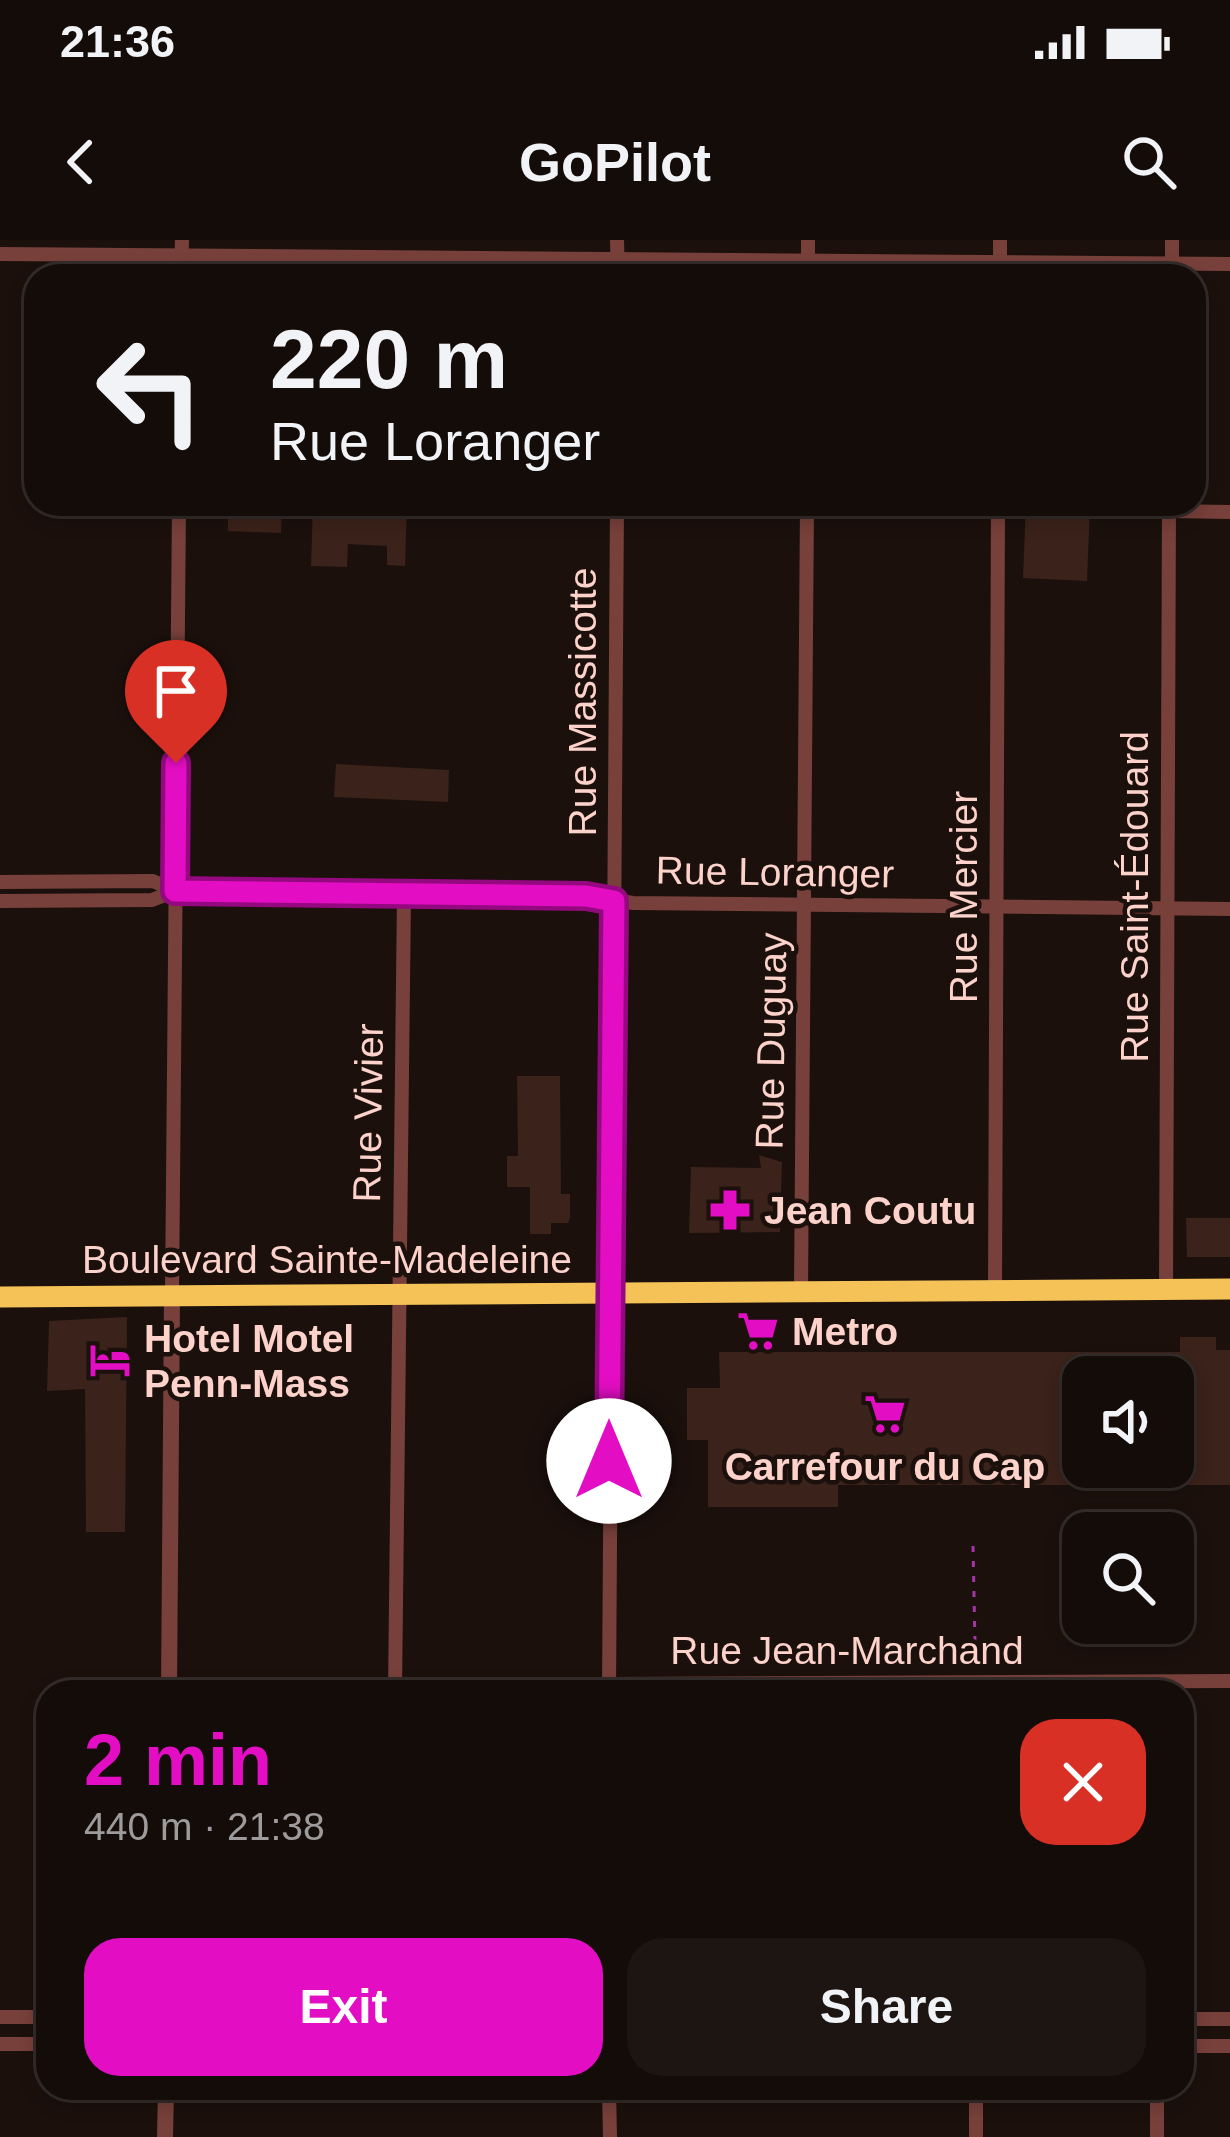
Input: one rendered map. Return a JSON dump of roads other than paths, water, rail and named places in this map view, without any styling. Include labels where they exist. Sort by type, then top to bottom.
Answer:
[{"type":"main road","name":"Boulevard Sainte-Madeleine","points":[[0,1297],[1230,1289]]},
{"type":"street","points":[[0,254],[182,247],[393,248],[573,264]]},
{"type":"street","points":[[169,1680],[179,516]]},
{"type":"street","name":"Rue Massicotte","points":[[609,1680],[616,516]]},
{"type":"street","name":"Rue Duguay","points":[[801,1291],[807,516]]},
{"type":"street","name":"Rue Mercier","points":[[994,1291],[998,516]]},
{"type":"street","name":"Rue Saint-Édouard","points":[[1166,1290],[1168,516]]},
{"type":"street","name":"Rue Loranger","points":[[0,882],[153,881],[175,891]]},
{"type":"street","name":"Rue Loranger","points":[[0,901],[152,900],[175,891],[586,896],[614,901],[806,906],[1230,909]]},
{"type":"street","name":"Rue Vivier","points":[[395,1680],[404,894]]},
{"type":"street","name":"Rue Jean-Marchand","points":[[1194,1684],[1230,1681]]},
{"type":"street","points":[[0,2017],[36,2017]]},
{"type":"street","points":[[1194,2019],[1230,2019]]},
{"type":"street","points":[[0,2044],[36,2044]]},
{"type":"street","points":[[1194,2046],[1230,2046]]},
{"type":"street","points":[[165,2137],[166,2100]]},
{"type":"street","points":[[609,2100],[610,2137]]},
{"type":"street","points":[[976,2100],[976,2137]]},
{"type":"street","points":[[1157,2100],[1157,2137]]},
{"type":"place","name":"Jean Coutu","points":[[730,1210]]},
{"type":"place","name":"Metro","points":[[758,1331]]},
{"type":"place","name":"Hotel Motel Penn-Mass","points":[[110,1360]]},
{"type":"place","name":"Carrefour du Cap","points":[[885,1414]]}]
